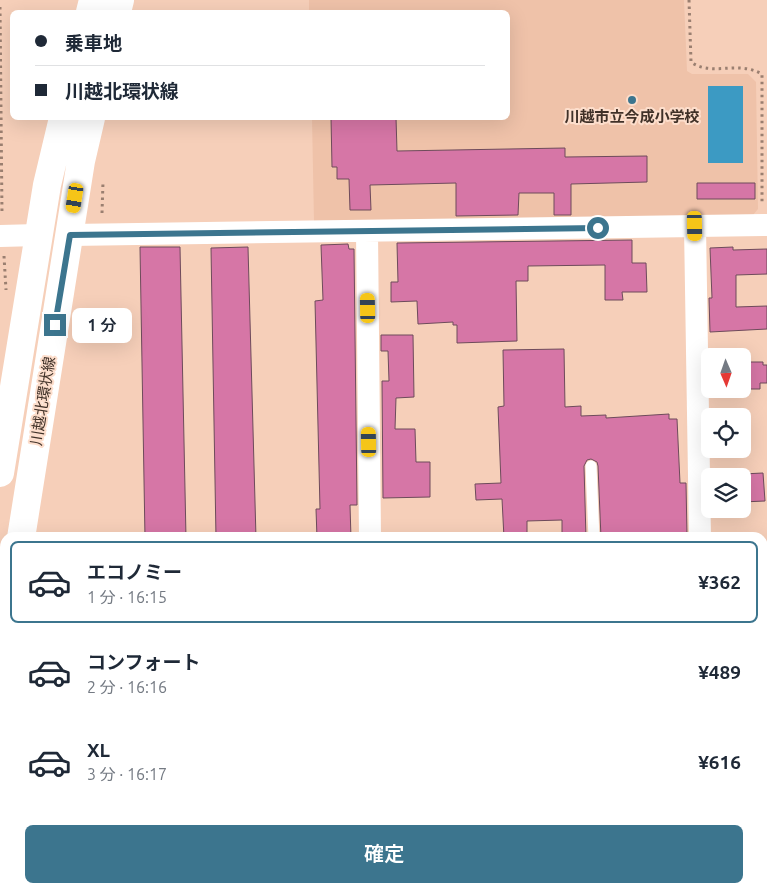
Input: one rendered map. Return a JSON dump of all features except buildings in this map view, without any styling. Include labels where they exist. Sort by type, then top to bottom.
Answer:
[{"type":"main road","name":"川越北環状線","points":[[0,473],[38,235],[47,185],[63,120]]},
{"type":"main road","name":"川越北環状線","points":[[22,532],[81,161],[91,120]]},
{"type":"street","points":[[70,235],[765,225]]},
{"type":"street","points":[[695,226],[700,532]]},
{"type":"street","points":[[367,231],[370,532]]},
{"type":"street","points":[[2,240],[38,235]]},
{"type":"lane","points":[[591,466],[594,532]]},
{"type":"path","points":[[689,0],[691,62],[700,69],[750,68],[762,74],[765,225]]},
{"type":"path","points":[[0,7],[4,290]]},
{"type":"path","points":[[102,217],[104,174]]},
{"type":"shaded area","name":"川越市立今成小学校","points":[[309,0],[684,0],[687,71],[692,74],[748,74],[756,82],[758,209],[753,215],[314,222],[312,120],[510,120],[510,10],[309,10]]},
{"type":"water","points":[[708,86],[743,86],[743,163],[708,163]]},
{"type":"place","name":"川越市立今成小学校","points":[[632,100]]},
{"type":"route","points":[[55,325],[70,235],[598,228]]}]
